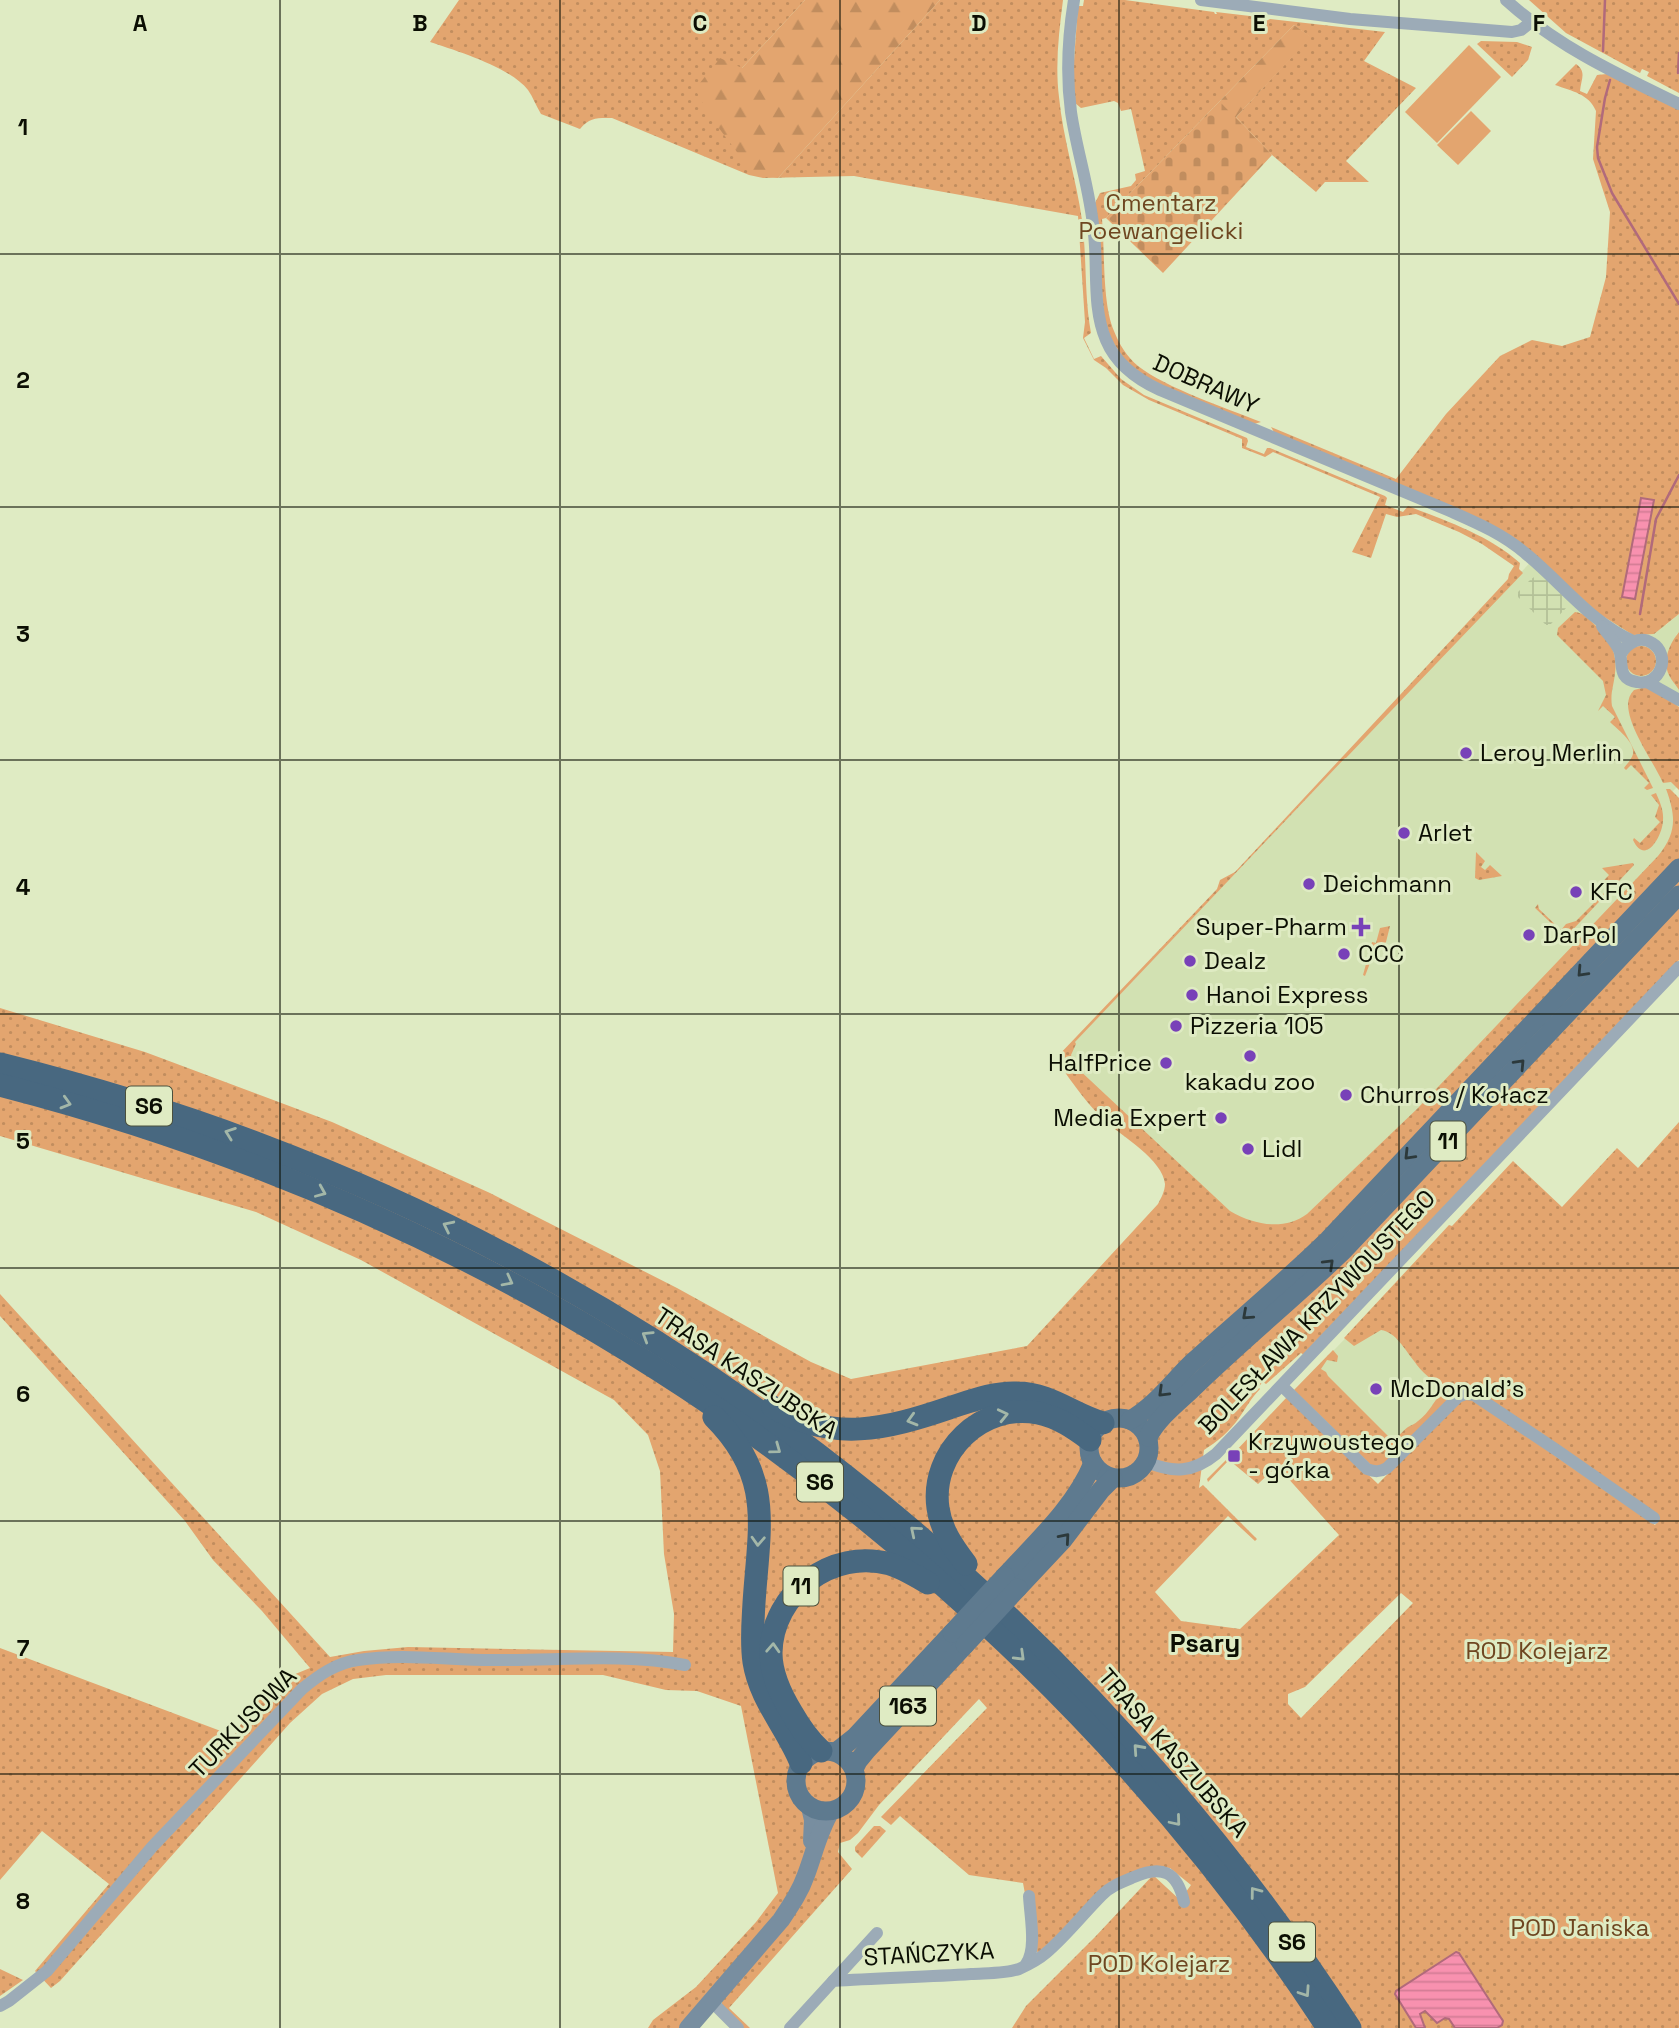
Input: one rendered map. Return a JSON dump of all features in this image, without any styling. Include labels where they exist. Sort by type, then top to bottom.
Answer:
[{"type":"highway","name":"TRASA KASZUBSKA","points":[[0,1064],[80,1085],[205,1124],[375,1192],[528,1267],[604,1310],[704,1373],[849,1477],[926,1541],[1002,1610],[1100,1708],[1197,1818],[1267,1907],[1350,2028]]},
{"type":"highway","name":"TRASA KASZUBSKA","points":[[0,1085],[111,1116],[190,1142],[285,1177],[358,1208],[507,1280],[591,1327],[746,1427],[878,1528],[970,1609],[1085,1720],[1162,1805],[1249,1913],[1328,2028]]},
{"type":"highway","points":[[659,1369],[728,1431],[746,1456],[753,1474],[760,1511],[752,1633],[755,1666],[766,1700],[794,1746],[801,1763]]},
{"type":"highway","points":[[704,1373],[782,1413],[814,1425],[836,1429],[881,1428],[978,1399],[1011,1393],[1047,1398],[1086,1417],[1096,1431]]},
{"type":"highway","points":[[1002,1610],[952,1546],[941,1522],[937,1492],[947,1455],[976,1425],[995,1416],[1016,1412],[1049,1416],[1064,1423],[1096,1431]]},
{"type":"highway","name":"11","points":[[829,1752],[808,1738],[788,1708],[773,1668],[771,1653],[775,1630],[788,1602],[801,1586],[834,1566],[857,1561],[879,1562],[904,1570],[970,1609]]},
{"type":"main road","name":"11","points":[[1130,1420],[1143,1412],[1193,1362],[1328,1240],[1679,869]]},
{"type":"main road","name":"11","points":[[1148,1437],[1156,1424],[1351,1242],[1679,895]]},
{"type":"main road","points":[[1116,1418],[1130,1420],[1141,1427],[1148,1437],[1150,1448],[1147,1462],[1133,1476],[1113,1478],[1101,1473],[1089,1453],[1096,1431],[1116,1418]]},
{"type":"main road","points":[[1012,1582],[1080,1487],[1093,1463]]},
{"type":"main road","points":[[801,1763],[810,1755],[829,1752],[855,1737],[959,1639],[1012,1582],[1063,1540],[1113,1478]]},
{"type":"main road","name":"163","points":[[688,2028],[781,1920],[797,1896],[824,1822],[831,1811],[845,1805],[854,1794],[854,1769],[858,1761],[959,1639]]},
{"type":"main road","points":[[829,1752],[845,1758],[854,1769]]},
{"type":"main road","name":"163","points":[[801,1763],[796,1774],[796,1789],[810,1807],[813,1820],[810,1862]]},
{"type":"main road","points":[[810,1807],[831,1811]]},
{"type":"street","name":"DOBRAWY","points":[[1074,0],[1068,67],[1072,113],[1094,233],[1100,319],[1106,341],[1119,362],[1138,378],[1160,390],[1494,531],[1526,553],[1598,620],[1633,641],[1648,641],[1657,647],[1662,658],[1661,668],[1679,699]]},
{"type":"street","points":[[1200,0],[1350,19],[1511,32],[1521,30],[1531,22]]},
{"type":"street","points":[[1506,0],[1562,44],[1679,104]]},
{"type":"street","name":"DOBRAWY","points":[[1598,620],[1621,654],[1622,670],[1627,678],[1636,682],[1647,682],[1679,699]]},
{"type":"street","points":[[1621,654],[1633,641]]},
{"type":"street","points":[[1647,682],[1654,678],[1661,668]]},
{"type":"street","name":"BOLESŁAWA KRZYWOUSTEGO","points":[[1147,1462],[1168,1470],[1190,1469],[1203,1464],[1223,1447],[1679,967]]},
{"type":"street","points":[[1282,1385],[1373,1472],[1387,1468],[1458,1397],[1474,1395],[1654,1518]]},
{"type":"street","name":"TURKUSOWA","points":[[0,2006],[47,1971],[152,1847],[302,1689],[331,1668],[356,1660],[408,1656],[490,1660],[641,1659],[685,1665]]},
{"type":"street","name":"STAŃCZYKA","points":[[833,1981],[1020,1969],[1044,1955],[1114,1885],[1152,1870],[1164,1871],[1172,1876],[1178,1883],[1184,1902]]},
{"type":"street","name":"STAŃCZYKA","points":[[1026,1965],[1032,1948],[1029,1896]]},
{"type":"street","name":"STAŃCZYKA","points":[[790,2028],[877,1933]]},
{"type":"street","points":[[711,2001],[737,2028]]},
{"type":"shaded area","points":[[1641,498],[1654,500],[1635,599],[1622,597]]},
{"type":"shaded area","points":[[1543,549],[1666,625],[1679,614],[1679,632],[1676,635],[1679,638],[1679,785],[1673,791],[1679,819],[1679,839],[1279,1266],[1060,1057]]},
{"type":"shaded area","points":[[1536,576],[1546,579],[1568,601],[1567,607],[1550,625],[1546,625],[1518,597],[1518,592]]},
{"type":"shaded area","name":"McDonald's","points":[[1373,1310],[1456,1393],[1382,1467],[1300,1385]]},
{"type":"shaded area","points":[[1456,1952],[1503,2021],[1497,2028],[1455,2028],[1449,2019],[1445,2018],[1437,2023],[1425,2011],[1420,2014],[1425,2028],[1416,2028],[1395,1994]]},
{"type":"green space","points":[[459,0],[805,0],[742,68],[778,178],[749,175],[612,118],[594,119],[580,129],[541,114],[528,90],[509,74],[430,42]]},
{"type":"green space","points":[[805,0],[940,0],[778,178],[762,175],[749,168],[709,115],[695,89],[720,58],[742,68]]},
{"type":"green space","points":[[940,0],[1063,0],[1058,48],[1058,85],[1063,128],[1084,234],[1091,333],[1084,338],[1094,359],[1101,356],[1121,379],[1144,395],[1247,438],[1246,447],[1264,454],[1267,448],[1270,448],[1385,496],[1385,505],[1403,512],[1408,506],[1452,523],[1495,544],[1520,563],[1519,569],[1523,573],[1075,1042],[1071,1055],[1075,1066],[1230,1211],[1249,1220],[1269,1224],[1289,1223],[1307,1214],[1418,1108],[1658,856],[1669,840],[1673,824],[1672,808],[1666,789],[1670,789],[1679,798],[1679,860],[1197,1367],[1679,878],[1679,960],[1304,1355],[1301,1353],[1266,1384],[1263,1382],[1232,1427],[1204,1450],[1199,1488],[1203,1485],[1257,1539],[1255,1541],[1228,1516],[1155,1592],[1181,1621],[1240,1629],[1339,1535],[1277,1466],[1258,1484],[1229,1460],[1208,1482],[1207,1479],[1228,1458],[1232,1459],[1234,1453],[1287,1397],[1378,1484],[1462,1398],[1473,1399],[1655,1525],[1660,1518],[1480,1394],[1458,1395],[1445,1384],[1449,1396],[1444,1405],[1382,1467],[1375,1469],[1294,1390],[1333,1350],[1338,1356],[1337,1362],[1327,1360],[1321,1369],[1388,1436],[1399,1435],[1425,1414],[1443,1390],[1420,1369],[1396,1338],[1386,1331],[1381,1330],[1354,1346],[1344,1338],[1513,1161],[1562,1207],[1617,1148],[1638,1168],[1679,1122],[1679,2028],[1012,2028],[1026,2006],[1153,1875],[1180,1900],[1191,1885],[1170,1868],[1158,1867],[1116,1882],[1038,1953],[1023,1883],[969,1875],[900,1816],[891,1825],[881,1817],[987,1708],[979,1699],[879,1805],[858,1833],[850,1840],[840,1843],[838,1852],[852,1869],[729,2008],[750,2028],[741,2028],[722,2005],[722,1999],[682,2028],[648,2028],[653,2020],[696,1987],[756,1922],[778,1893],[741,1706],[697,1691],[666,1690],[603,1675],[386,1675],[353,1679],[322,1694],[290,1723],[60,1981],[51,1988],[35,1971],[109,1884],[42,1831],[0,1880],[0,1648],[234,1736],[251,1707],[271,1684],[310,1668],[262,1611],[213,1560],[185,1521],[0,1316],[0,1294],[330,1657],[408,1647],[673,1652],[674,1614],[664,1554],[660,1471],[648,1435],[614,1400],[361,1260],[256,1212],[0,1136],[0,1008],[145,1052],[332,1122],[490,1193],[677,1288],[811,1362],[851,1379],[1027,1346],[1158,1204],[1165,1187],[1163,1175],[1157,1166],[1141,1149],[1101,1117],[1070,1080],[1057,1057],[1217,889],[1220,880],[1235,872],[1508,579],[1514,566],[1482,544],[1416,514],[1397,517],[1386,514],[1371,558],[1352,552],[1380,497],[1273,452],[1265,457],[1242,448],[1242,439],[1149,400],[1123,385],[1094,360],[1083,338],[1085,322],[1078,216],[854,176],[778,178]],"holes":[[[1401,1593],[1413,1603],[1301,1718],[1288,1704],[1288,1694],[1305,1687]]]},
{"type":"green space","points":[[1084,0],[1125,0],[1215,14],[1267,18],[1266,21],[1270,19],[1385,32],[1364,61],[1416,88],[1346,161],[1369,182],[1325,182],[1316,192],[1272,155],[1236,117],[1310,37],[1294,25],[1106,218],[1102,219],[1107,306],[1114,331],[1127,354],[1138,366],[1165,382],[1261,422],[1254,424],[1141,374],[1123,358],[1111,339],[1104,318],[1095,203],[1100,193],[1131,186],[1136,180],[1135,174],[1145,171],[1131,109],[1121,111],[1118,103],[1114,101],[1081,108],[1075,103],[1073,74],[1078,6],[1083,6]]},
{"type":"green space","points":[[1529,0],[1679,0],[1679,93],[1647,76],[1649,72],[1642,69],[1640,73],[1566,33]]},
{"type":"green space","name":"Cmentarz Poewangelicki","points":[[1294,25],[1311,37],[1236,117],[1272,155],[1163,273],[1106,218]]},
{"type":"green space","points":[[1481,41],[1517,42],[1532,47],[1528,60],[1512,77],[1477,44]]},
{"type":"green space","points":[[1469,45],[1501,77],[1437,143],[1405,112]]},
{"type":"green space","points":[[1576,64],[1582,73],[1580,91],[1587,94],[1597,75],[1607,74],[1679,109],[1679,614],[1654,634],[1633,635],[1598,613],[1528,549],[1274,432],[1271,427],[1396,479],[1446,414],[1500,356],[1532,340],[1562,346],[1590,337],[1606,277],[1610,212],[1593,159],[1596,111],[1584,97],[1555,85]]},
{"type":"green space","name":"Cmentarz Poewangelicki","points":[[1220,102],[1271,154],[1162,271],[1109,219]]},
{"type":"green space","points":[[1471,111],[1491,131],[1458,165],[1437,145]]},
{"type":"green space","points":[[1575,612],[1589,619],[1611,645],[1616,665],[1612,706],[1653,788],[1644,788],[1649,783],[1631,765],[1626,770],[1624,768],[1633,750],[1625,736],[1610,722],[1615,717],[1603,706],[1598,711],[1606,695],[1603,681],[1557,635],[1558,628]]},
{"type":"green space","points":[[1679,632],[1679,690],[1670,677],[1666,664],[1670,646]]},
{"type":"green space","points":[[1641,646],[1652,650],[1656,661],[1652,672],[1641,676],[1630,672],[1626,661],[1630,650]]},
{"type":"green space","points":[[1646,687],[1660,692],[1679,707],[1679,790],[1671,782],[1663,783],[1632,724],[1628,705],[1630,697],[1634,690]]},
{"type":"green space","points":[[1656,793],[1663,814],[1662,827],[1652,846],[1643,850],[1633,840],[1634,838],[1640,843],[1660,822],[1655,817],[1659,805],[1651,795]]},
{"type":"green space","points":[[1476,852],[1485,861],[1481,867],[1485,870],[1490,865],[1502,876],[1479,880],[1475,878]]},
{"type":"green space","points":[[1633,863],[1619,881],[1607,883],[1594,891],[1609,875],[1602,868]]},
{"type":"green space","points":[[1612,888],[1566,937],[1535,908],[1538,904],[1539,909],[1561,930],[1566,924],[1576,921]]},
{"type":"green space","points":[[1390,926],[1386,942],[1372,958],[1365,976],[1363,975],[1372,942],[1376,943],[1380,928]]},
{"type":"green space","points":[[874,1826],[880,1826],[886,1831],[862,1858],[855,1851],[855,1847]]},
{"type":"green space","points":[[0,1969],[23,1980],[0,1996]]},
{"type":"waterway","points":[[1603,51],[1605,0]]},
{"type":"waterway","points":[[1678,73],[1679,53]]},
{"type":"waterway","points":[[1610,80],[1597,147],[1598,158],[1612,193],[1679,304]]},
{"type":"waterway","points":[[1640,614],[1656,519],[1679,475]]},
{"type":"place","name":"Leroy Merlin","points":[[1466,753]]},
{"type":"place","name":"Arlet","points":[[1404,833]]},
{"type":"place","name":"Deichmann","points":[[1309,884]]},
{"type":"place","name":"KFC","points":[[1576,892]]},
{"type":"place","name":"Super-Pharm","points":[[1361,927]]},
{"type":"place","name":"DarPol","points":[[1529,935]]},
{"type":"place","name":"CCC","points":[[1344,954]]},
{"type":"place","name":"Dealz","points":[[1190,961]]},
{"type":"place","name":"Hanoi Express","points":[[1192,995]]},
{"type":"place","name":"Pizzeria 105","points":[[1176,1026]]},
{"type":"place","name":"kakadu zoo","points":[[1250,1056]]},
{"type":"place","name":"HalfPrice","points":[[1166,1063]]},
{"type":"place","name":"Churros / Kołacz","points":[[1346,1095]]},
{"type":"place","name":"Media Expert","points":[[1221,1118]]},
{"type":"place","name":"Lidl","points":[[1248,1149]]},
{"type":"place","name":"McDonald's","points":[[1376,1389]]},
{"type":"place","name":"Krzywoustego - górka","points":[[1234,1456]]},
{"type":"district","name":"Psary","points":[[1205,1643]]},
{"type":"park label","name":"ROD Kolejarz","points":[[1537,1651]]},
{"type":"park label","name":"POD Janiska","points":[[1580,1928]]},
{"type":"park label","name":"POD Kolejarz","points":[[1159,1964]]}]
